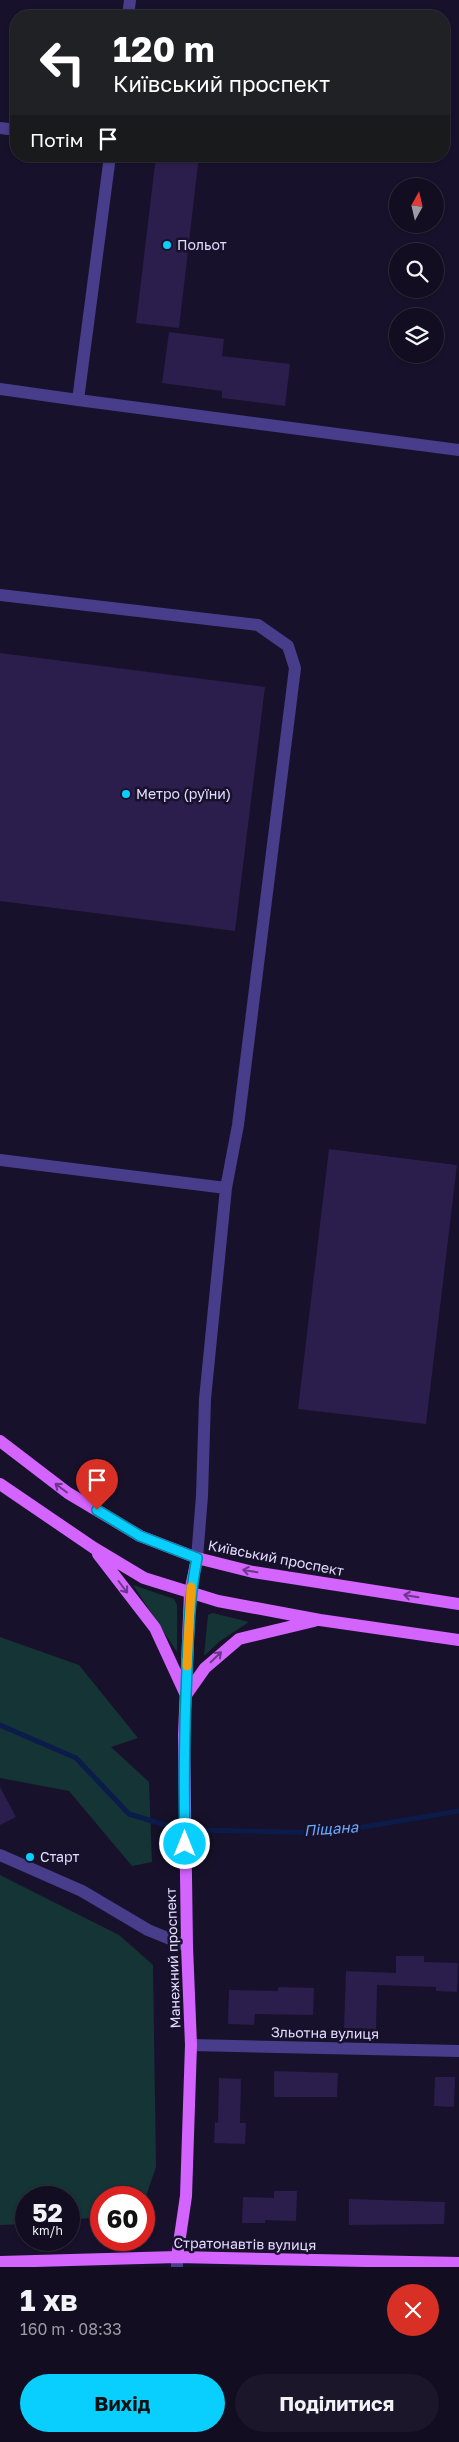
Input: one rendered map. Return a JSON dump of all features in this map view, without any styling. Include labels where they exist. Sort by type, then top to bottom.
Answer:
[{"type":"main road","name":"Київський проспект","points":[[0,1442],[76,1498],[140,1536],[197,1558],[253,1572],[457,1601]]},
{"type":"main road","points":[[0,1484],[94,1548],[144,1578],[218,1601],[320,1620],[459,1640]]},
{"type":"main road","points":[[94,1548],[155,1628],[186,1695]]},
{"type":"main road","name":"Манежний проспект","points":[[177,2262],[186,2196],[191,2045],[187,1946],[184,1745],[190,1593],[197,1558]]},
{"type":"main road","points":[[186,1695],[205,1668],[239,1639],[320,1620]]},
{"type":"main road","name":"Стратонавтів вулиця","points":[[0,2262],[459,2263]]},
{"type":"street","points":[[78,400],[109,162]]},
{"type":"street","points":[[0,389],[459,450]]},
{"type":"street","points":[[0,595],[258,626],[288,646],[295,668],[238,1125],[226,1188],[204,1398],[202,1496],[197,1558]]},
{"type":"street","points":[[0,1160],[226,1188]]},
{"type":"street","points":[[0,1855],[82,1891],[148,1930],[187,1946]]},
{"type":"street","name":"Зльотна вулиця","points":[[191,2045],[459,2051]]},
{"type":"green space","points":[[133,1585],[174,1599],[177,1605],[177,1652]]},
{"type":"green space","points":[[213,1613],[249,1622],[220,1641],[204,1656],[208,1615]]},
{"type":"green space","points":[[0,1637],[79,1665],[138,1738],[111,1747],[149,1782],[152,1862],[132,1866],[69,1791],[0,1778]]},
{"type":"green space","points":[[0,1875],[119,1935],[153,1965],[156,2167],[149,2186],[90,2186],[90,2218],[80,2219],[80,2186],[15,2186],[15,2224],[0,2225]]},
{"type":"building","name":"Польот","points":[[155,162],[198,162],[179,328],[136,323]]},
{"type":"building","points":[[169,332],[224,339],[222,356],[290,364],[285,406],[222,398],[222,391],[162,383]]},
{"type":"building","name":"Метро (руїни)","points":[[0,653],[265,687],[235,931],[0,901]]},
{"type":"building","points":[[329,1149],[457,1165],[426,1424],[298,1409]]},
{"type":"building","points":[[0,1787],[16,1817],[0,1825]]},
{"type":"building","points":[[396,1956],[424,1956],[424,1962],[458,1963],[457,1992],[436,1991],[436,1987],[377,1985],[376,2029],[344,2028],[346,1971],[396,1973]]},
{"type":"building","points":[[278,1987],[314,1988],[313,2015],[255,2014],[254,2025],[228,2024],[229,1990],[278,1991]]},
{"type":"building","points":[[274,2071],[338,2073],[337,2097],[274,2097]]},
{"type":"building","points":[[435,2077],[455,2077],[454,2107],[434,2106]]},
{"type":"building","points":[[219,2078],[241,2079],[240,2123],[246,2123],[245,2144],[214,2143],[215,2122],[218,2123]]},
{"type":"building","points":[[274,2191],[297,2191],[296,2221],[265,2220],[265,2223],[242,2223],[243,2197],[274,2198]]},
{"type":"building","points":[[349,2199],[445,2202],[444,2224],[349,2225]]},
{"type":"waterway","name":"Піщана","points":[[0,1725],[76,1758],[129,1814],[172,1827]]},
{"type":"waterway","name":"Піщана","points":[[201,1830],[327,1833],[459,1811]]},
{"type":"slow traffic","points":[[187,1666],[191,1587]]},
{"type":"place","name":"Польот","points":[[167,245]]},
{"type":"place","name":"Метро (руїни)","points":[[126,794]]},
{"type":"place","name":"Старт","points":[[30,1857]]},
{"type":"route","points":[[97,1510],[140,1536],[197,1558],[190,1593],[188,1624],[184,1735],[185,1844]]}]
